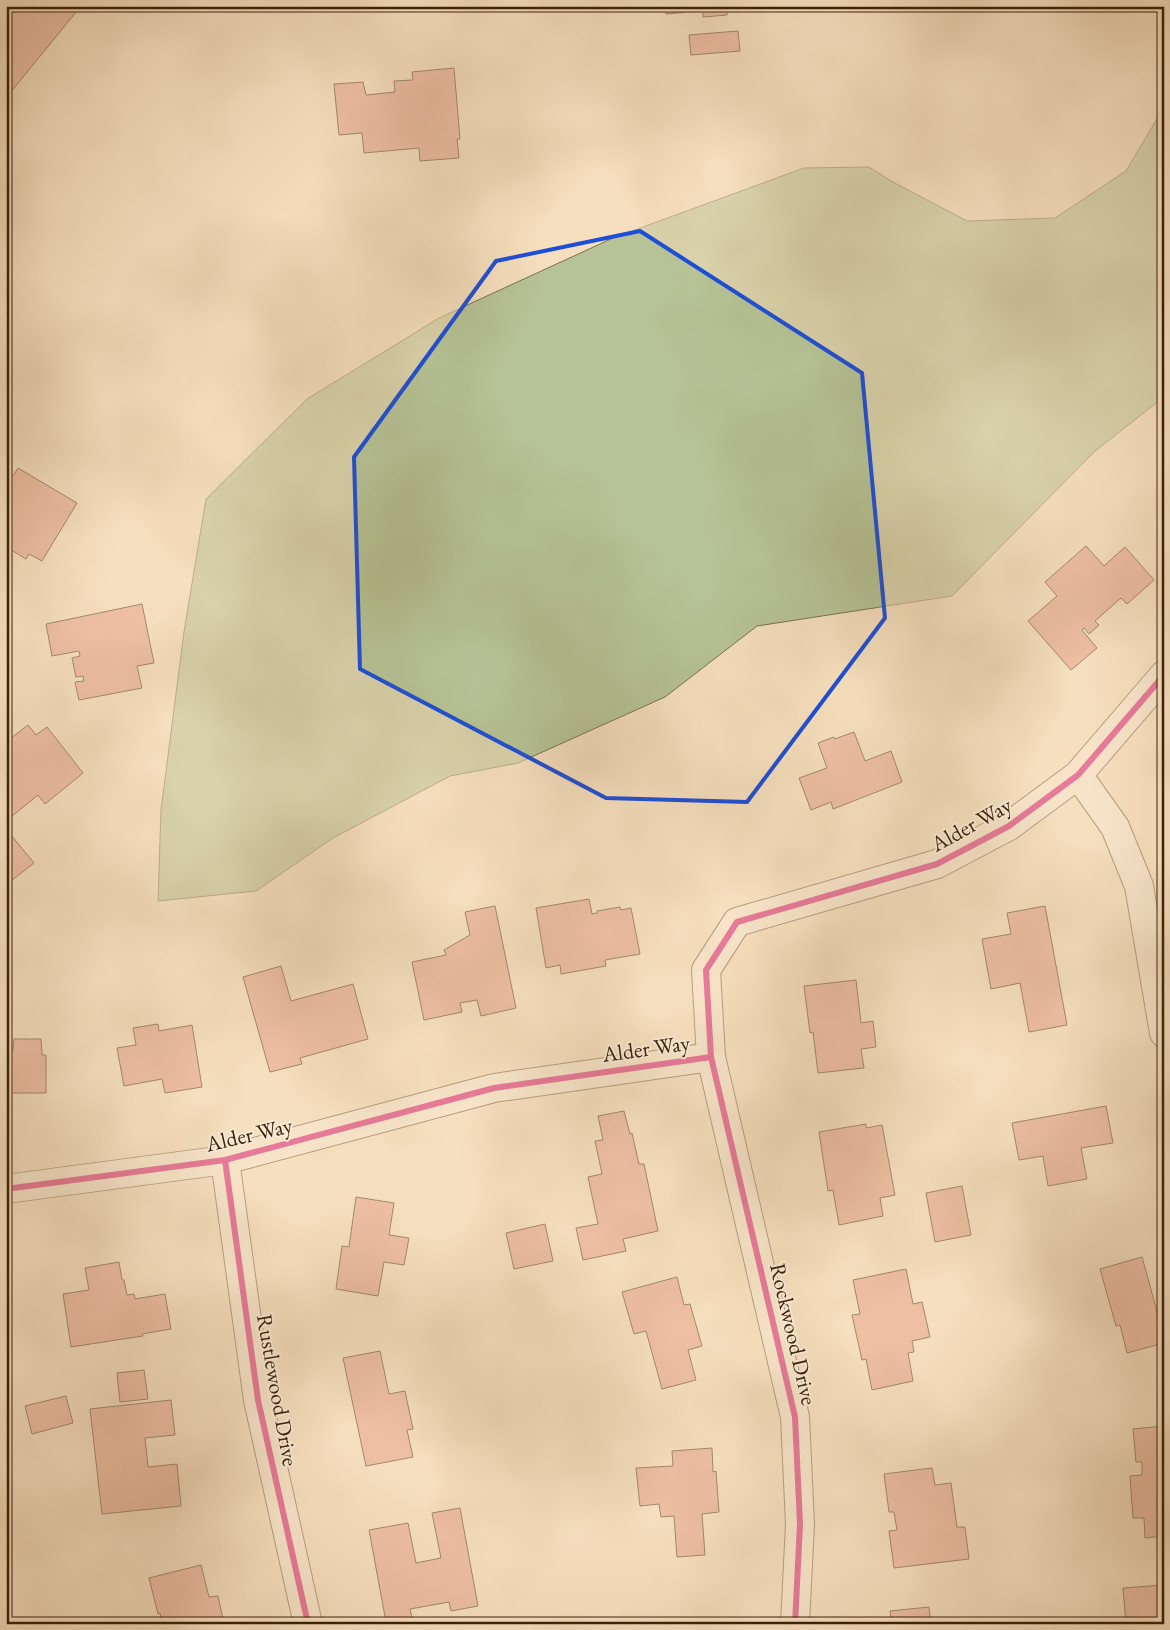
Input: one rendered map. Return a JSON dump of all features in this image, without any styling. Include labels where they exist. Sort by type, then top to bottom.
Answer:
[{"type":"street","name":"Alder Way","points":[[6,1189],[225,1160],[494,1088],[711,1057],[706,970],[737,922],[937,864],[1009,826],[1078,775],[1164,674]]},
{"type":"street","points":[[1078,775],[1115,827],[1139,886],[1164,1033]]},
{"type":"street","name":"Rockwood Drive","points":[[711,1057],[795,1417],[800,1524],[795,1624]]},
{"type":"street","name":"Rustlewood Drive","points":[[225,1160],[258,1400],[308,1624]]},
{"type":"highlighted area","points":[[640,231],[862,373],[885,618],[747,802],[606,798],[360,669],[354,457],[496,261]]},
{"type":"green space","points":[[1164,107],[1164,397],[1095,451],[952,596],[757,626],[665,697],[518,763],[450,776],[333,838],[256,891],[158,901],[161,810],[184,632],[206,499],[307,399],[439,318],[613,238],[804,168],[869,167],[893,182],[967,221],[1055,218],[1126,171]]},
{"type":"building","points":[[6,6],[81,6],[10,93],[6,90]]},
{"type":"building","points":[[665,6],[727,6],[727,15],[703,17],[703,11],[666,14]]},
{"type":"building","points":[[738,31],[740,51],[691,55],[689,35]]},
{"type":"building","points":[[454,68],[460,139],[457,139],[459,158],[420,161],[419,148],[364,153],[362,133],[339,135],[334,84],[363,82],[366,95],[395,92],[394,81],[413,80],[412,72]]},
{"type":"building","points":[[18,468],[77,503],[42,561],[29,554],[26,559],[6,547],[6,472],[13,476]]},
{"type":"building","points":[[1086,546],[1104,566],[1125,547],[1154,580],[1127,604],[1121,598],[1095,621],[1099,625],[1089,634],[1084,628],[1082,630],[1097,648],[1071,670],[1028,621],[1057,596],[1045,582]]},
{"type":"building","points":[[142,604],[154,663],[137,666],[142,688],[79,700],[75,682],[84,681],[83,676],[76,677],[72,658],[80,656],[79,651],[52,656],[46,624]]},
{"type":"building","points":[[28,725],[36,735],[47,727],[83,773],[45,804],[38,795],[6,821],[6,742]]},
{"type":"building","points":[[854,732],[865,761],[891,751],[902,782],[833,809],[831,802],[811,810],[799,778],[827,768],[818,743]]},
{"type":"building","points":[[6,829],[34,863],[6,885]]},
{"type":"building","points":[[589,899],[592,914],[597,913],[597,911],[620,907],[621,910],[631,908],[640,954],[605,960],[606,966],[561,974],[560,965],[546,968],[536,908]]},
{"type":"building","points":[[495,906],[516,1008],[481,1016],[477,1000],[460,1003],[462,1012],[424,1020],[412,962],[446,955],[444,950],[470,935],[465,912]]},
{"type":"building","points":[[1045,906],[1067,1025],[1029,1032],[1020,983],[991,989],[982,939],[1011,934],[1007,913]]},
{"type":"building","points":[[281,966],[291,1001],[353,984],[368,1039],[300,1058],[302,1064],[270,1072],[243,977]]},
{"type":"building","points":[[856,980],[861,1023],[873,1021],[876,1047],[861,1049],[864,1068],[818,1073],[813,1032],[810,1033],[804,986]]},
{"type":"building","points":[[158,1024],[159,1031],[192,1025],[202,1087],[165,1093],[162,1079],[124,1086],[117,1048],[136,1045],[133,1028]]},
{"type":"building","points":[[14,1039],[41,1039],[42,1055],[46,1055],[46,1093],[6,1093],[6,1050],[13,1050]]},
{"type":"building","points":[[1106,1106],[1113,1143],[1081,1148],[1087,1179],[1048,1186],[1043,1156],[1019,1160],[1012,1123]]},
{"type":"building","points":[[624,1111],[630,1134],[632,1133],[639,1164],[644,1164],[658,1231],[623,1239],[626,1251],[583,1260],[576,1228],[598,1224],[588,1177],[602,1174],[595,1141],[603,1140],[598,1116]]},
{"type":"building","points":[[866,1124],[866,1128],[882,1125],[895,1195],[880,1198],[883,1216],[839,1225],[833,1190],[828,1191],[819,1132]]},
{"type":"building","points":[[962,1186],[971,1235],[935,1242],[926,1193]]},
{"type":"building","points":[[356,1197],[394,1203],[389,1235],[409,1238],[404,1265],[384,1262],[378,1296],[336,1289],[342,1246],[349,1247]]},
{"type":"building","points":[[545,1224],[553,1261],[514,1269],[506,1233]]},
{"type":"building","points":[[1142,1257],[1164,1343],[1127,1353],[1120,1325],[1116,1326],[1100,1269]]},
{"type":"building","points":[[119,1262],[127,1295],[134,1294],[135,1299],[165,1294],[171,1329],[142,1334],[143,1336],[71,1347],[63,1294],[89,1290],[85,1268]]},
{"type":"building","points":[[906,1269],[913,1304],[922,1302],[930,1337],[912,1341],[914,1352],[908,1353],[913,1381],[872,1390],[866,1359],[862,1360],[852,1315],[860,1314],[853,1280]]},
{"type":"building","points":[[677,1277],[684,1305],[690,1304],[702,1346],[688,1350],[696,1380],[662,1389],[646,1331],[634,1334],[622,1292]]},
{"type":"building","points":[[380,1351],[389,1394],[405,1391],[413,1429],[407,1430],[413,1457],[366,1466],[343,1358]]},
{"type":"building","points":[[144,1370],[148,1399],[120,1402],[117,1373]]},
{"type":"building","points":[[66,1396],[73,1423],[32,1434],[25,1406]]},
{"type":"building","points":[[171,1400],[175,1435],[145,1438],[148,1467],[177,1464],[181,1506],[102,1514],[90,1409]]},
{"type":"building","points":[[1164,1426],[1164,1536],[1145,1538],[1144,1518],[1133,1518],[1130,1476],[1142,1475],[1142,1462],[1136,1462],[1133,1429]]},
{"type":"building","points":[[712,1448],[713,1472],[716,1471],[719,1512],[702,1514],[705,1555],[677,1557],[674,1516],[661,1517],[659,1504],[640,1506],[636,1468],[673,1466],[672,1451]]},
{"type":"building","points":[[932,1468],[935,1485],[951,1483],[957,1527],[965,1527],[969,1559],[894,1568],[889,1531],[897,1530],[894,1512],[889,1512],[884,1474]]},
{"type":"building","points":[[460,1508],[478,1606],[451,1611],[449,1602],[410,1609],[412,1618],[386,1622],[369,1530],[408,1523],[416,1563],[441,1558],[432,1513]]},
{"type":"building","points":[[201,1565],[209,1597],[218,1596],[224,1624],[162,1624],[149,1578]]},
{"type":"building","points":[[1164,1585],[1164,1624],[1126,1624],[1123,1588]]},
{"type":"building","points":[[929,1607],[931,1624],[892,1624],[890,1611]]},
{"type":"cycle path","points":[[795,1624],[800,1524],[795,1417],[711,1057],[706,970],[737,922],[937,864],[1009,826],[1078,775],[1164,675]]},
{"type":"cycle path","points":[[6,1189],[225,1160],[494,1088],[711,1057]]},
{"type":"cycle path","points":[[225,1160],[258,1400],[308,1624]]}]
